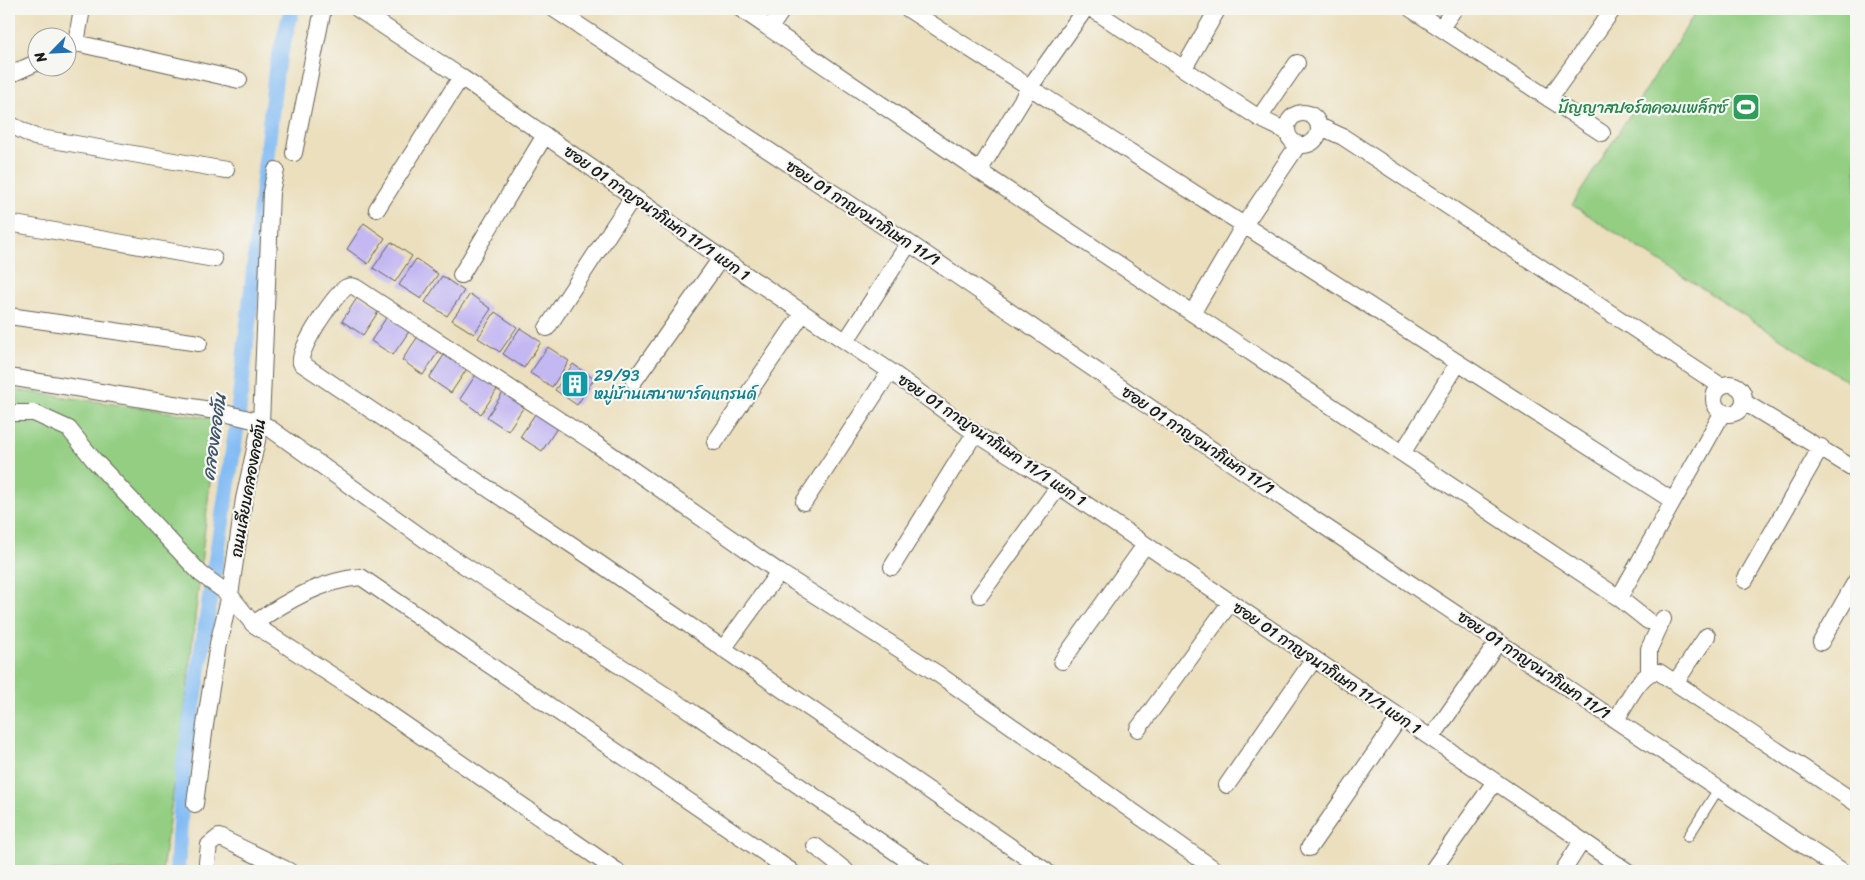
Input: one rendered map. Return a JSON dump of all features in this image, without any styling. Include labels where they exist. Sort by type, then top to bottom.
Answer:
[{"type":"street","points":[[77,28],[82,9]]},
{"type":"street","points":[[294,153],[323,9]]},
{"type":"street","name":"ซอย 01 กาญจนาภิเษก 11/1 แยก 1","points":[[358,9],[461,77],[721,258],[890,371],[975,433],[1059,486],[1230,603],[1432,737],[1494,783],[1627,871]]},
{"type":"street","name":"ซอย 01 กาญจนาภิเษก 11/1","points":[[554,9],[909,243],[1079,360],[1842,871]]},
{"type":"street","points":[[741,9],[979,171],[1403,452],[1619,598],[1656,620],[1649,649],[1649,672]]},
{"type":"street","points":[[770,28],[783,9]]},
{"type":"street","points":[[908,9],[1673,501]]},
{"type":"street","points":[[1411,9],[1602,134]]},
{"type":"street","points":[[1441,28],[1454,9]]},
{"type":"street","points":[[1549,99],[1613,9]]},
{"type":"street","points":[[979,171],[1030,87],[1094,10],[1259,118],[1286,131],[1292,142],[1298,145],[1305,145],[1316,139],[1319,126]]},
{"type":"street","points":[[1184,68],[1216,12]]},
{"type":"street","points":[[78,46],[239,80]]},
{"type":"street","points":[[1259,118],[1297,63]]},
{"type":"street","points":[[9,75],[28,66]]},
{"type":"street","points":[[376,209],[461,77]]},
{"type":"street","points":[[1286,131],[1291,118],[1304,112],[1311,115],[1319,126],[1343,138],[1721,386],[1735,385],[1741,389],[1744,402],[1856,470]]},
{"type":"street","points":[[9,124],[35,137],[226,170]]},
{"type":"street","points":[[461,275],[545,135]]},
{"type":"street","points":[[1193,312],[1244,225],[1298,145]]},
{"type":"street","name":"ถนนเลียบคลองคอตัน","points":[[195,804],[225,592],[244,500],[256,422],[271,192],[276,170]]},
{"type":"street","points":[[547,328],[633,197]]},
{"type":"street","points":[[9,223],[214,259]]},
{"type":"street","points":[[846,341],[909,243]]},
{"type":"street","points":[[634,381],[721,258]]},
{"type":"street","points":[[1046,871],[301,363],[300,356],[317,324],[341,292],[349,286],[355,287],[593,442],[778,572],[938,674],[1217,871]]},
{"type":"street","points":[[714,442],[803,313]]},
{"type":"street","points":[[9,316],[199,343]]},
{"type":"street","points":[[1403,452],[1458,363]]},
{"type":"street","points":[[804,502],[890,371]]},
{"type":"street","points":[[9,377],[216,411],[256,422],[434,546],[693,713],[923,871]]},
{"type":"street","points":[[1721,386],[1717,391],[1715,403],[1723,412],[1736,412],[1744,402]]},
{"type":"street","points":[[1619,598],[1723,412]]},
{"type":"street","points":[[9,413],[34,413],[69,429],[93,459],[201,574],[225,592],[254,624],[356,691],[617,871]]},
{"type":"street","points":[[892,567],[975,433]]},
{"type":"street","points":[[1745,580],[1821,447]]},
{"type":"street","points":[[980,596],[1059,486]]},
{"type":"street","points":[[1062,661],[1145,545]]},
{"type":"street","points":[[723,649],[778,572]]},
{"type":"street","points":[[254,624],[283,604],[332,583],[361,577],[791,871]]},
{"type":"street","points":[[1821,642],[1856,581]]},
{"type":"street","points":[[1138,729],[1230,603]]},
{"type":"street","points":[[1675,682],[1707,636]]},
{"type":"street","points":[[1432,737],[1498,642]]},
{"type":"street","points":[[1227,785],[1314,659]]},
{"type":"street","points":[[1616,720],[1644,675],[1649,672],[1659,672],[1856,803]]},
{"type":"street","points":[[1309,848],[1400,717]]},
{"type":"street","points":[[1432,871],[1494,783]]},
{"type":"street","points":[[206,871],[209,845],[219,837],[289,871]]},
{"type":"street","points":[[1563,871],[1582,841]]},
{"type":"street","points":[[814,846],[846,871]]},
{"type":"lane","points":[[1688,837],[1718,788]]},
{"type":"green space","name":"ปัญญาสปอร์ตคอมเพล็กซ์","points":[[1698,9],[1856,9],[1856,387],[1572,205]]},
{"type":"green space","points":[[9,389],[217,419],[185,708],[162,871],[9,871]]},
{"type":"building","points":[[364,223],[385,238],[368,264],[347,249]]},
{"type":"building","points":[[391,242],[412,256],[395,282],[373,268]]},
{"type":"building","points":[[416,259],[438,274],[421,299],[399,285]]},
{"type":"building","points":[[442,276],[464,291],[447,316],[425,302]]},
{"type":"building","points":[[470,294],[491,309],[474,334],[452,320]]},
{"type":"building","points":[[359,295],[380,309],[363,335],[342,321]]},
{"type":"building","points":[[495,312],[517,327],[500,352],[478,338]]},
{"type":"building","points":[[388,315],[410,330],[393,355],[371,341]]},
{"type":"building","points":[[520,328],[541,342],[524,368],[503,354]]},
{"type":"building","points":[[419,335],[440,349],[423,375],[402,360]]},
{"type":"building","points":[[548,347],[569,361],[552,387],[530,373]]},
{"type":"building","points":[[446,352],[468,367],[451,393],[429,378]]},
{"type":"building","name":"29/93 หมู่บ้านเสนาพาร์คแกรนด์","points":[[573,364],[594,379],[577,405],[555,390]]},
{"type":"building","points":[[477,373],[498,388],[481,414],[460,399]]},
{"type":"building","points":[[504,391],[525,405],[508,431],[487,417]]},
{"type":"building","points":[[537,411],[559,425],[542,451],[520,437]]},
{"type":"waterway","name":"คลองคอตัน","points":[[177,871],[183,771],[237,425],[276,70],[292,9]]},
{"type":"place","name":"ปัญญาสปอร์ตคอมเพล็กซ์","points":[[1746,107]]},
{"type":"place","name":"29/93 หมู่บ้านเสนาพาร์คแกรนด์","points":[[575,384]]}]
